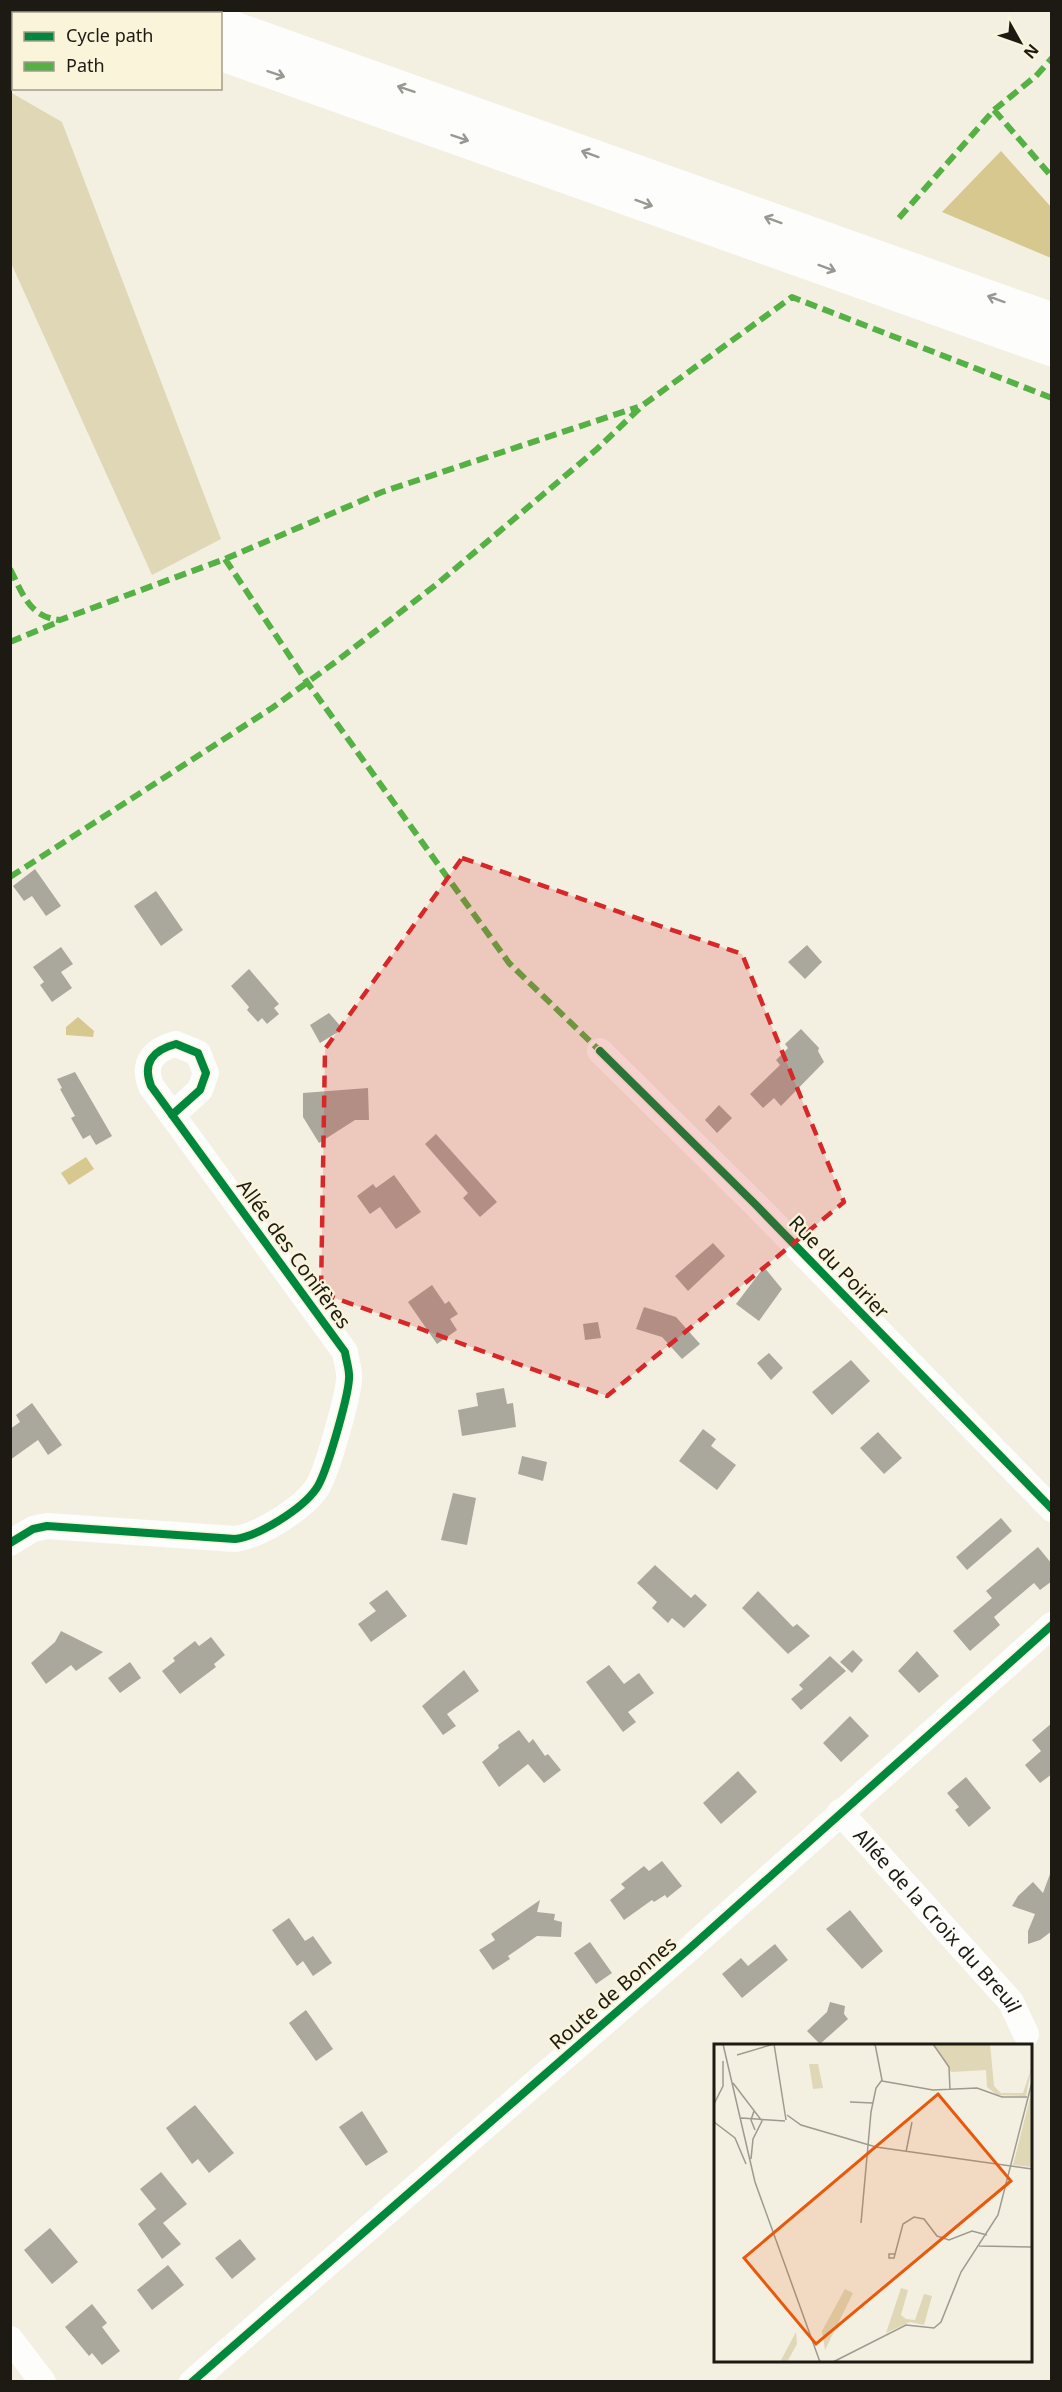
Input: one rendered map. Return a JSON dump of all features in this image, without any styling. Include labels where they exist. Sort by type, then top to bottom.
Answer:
[{"type":"highway","points":[[222,25],[1052,319]]},
{"type":"highway","points":[[222,55],[1052,350]]},
{"type":"street","name":"Rue du Poirier","points":[[600,1052],[756,1205],[1052,1509]]},
{"type":"street","name":"Allée des Conifères","points":[[10,1543],[33,1529],[47,1526],[235,1539],[247,1537],[258,1533],[297,1506],[315,1491],[324,1476],[350,1378],[345,1352],[172,1115]]},
{"type":"street","name":"Route de Bonnes","points":[[192,2382],[690,1948],[1052,1625]]},
{"type":"street","name":"Allée de la Croix du Breuil","points":[[840,1812],[1011,2002],[1026,2034]]},
{"type":"street","points":[[10,2339],[42,2382]]},
{"type":"highlighted area","points":[[462,858],[742,954],[844,1202],[607,1396],[321,1293],[325,1049]]},
{"type":"shaded area","points":[[10,92],[62,122],[221,539],[152,575],[11,263]]},
{"type":"shaded area","points":[[1001,151],[1051,207],[1051,258],[942,212]]},
{"type":"shaded area","points":[[78,1017],[94,1031],[93,1037],[66,1035],[66,1027]]},
{"type":"shaded area","points":[[86,1157],[94,1169],[69,1185],[61,1173]]},
{"type":"building","points":[[35,869],[61,906],[46,916],[32,896],[24,901],[13,886]]},
{"type":"building","points":[[156,891],[183,930],[161,946],[134,906]]},
{"type":"building","points":[[807,945],[822,962],[805,979],[788,962]]},
{"type":"building","points":[[61,947],[73,964],[61,972],[72,988],[52,1002],[40,985],[44,982],[33,967]]},
{"type":"building","points":[[249,969],[279,1004],[274,1008],[279,1014],[267,1024],[262,1018],[258,1022],[247,1010],[249,1007],[231,986]]},
{"type":"building","points":[[329,1013],[343,1029],[320,1043],[310,1025]]},
{"type":"building","points":[[801,1029],[819,1048],[818,1051],[824,1062],[781,1106],[774,1098],[763,1108],[750,1094],[780,1065],[776,1060],[788,1048],[785,1044]]},
{"type":"building","points":[[75,1072],[112,1136],[96,1145],[90,1135],[83,1139],[71,1118],[75,1116],[57,1079]]},
{"type":"building","points":[[368,1088],[369,1120],[355,1120],[319,1143],[303,1117],[303,1093]]},
{"type":"building","points":[[719,1105],[732,1118],[717,1133],[705,1120]]},
{"type":"building","points":[[436,1134],[497,1202],[480,1217],[463,1198],[468,1193],[425,1144]]},
{"type":"building","points":[[394,1175],[421,1212],[396,1229],[380,1207],[370,1214],[357,1196],[373,1184],[376,1188]]},
{"type":"building","points":[[713,1243],[725,1256],[688,1291],[675,1276]]},
{"type":"building","points":[[764,1267],[782,1289],[759,1321],[736,1304]]},
{"type":"building","points":[[432,1285],[445,1304],[449,1301],[458,1314],[450,1319],[457,1330],[437,1344],[408,1302]]},
{"type":"building","points":[[644,1307],[676,1317],[700,1344],[682,1359],[662,1337],[636,1329]]},
{"type":"building","points":[[598,1322],[601,1338],[585,1340],[583,1324]]},
{"type":"building","points":[[769,1353],[783,1368],[771,1380],[757,1363]]},
{"type":"building","points":[[851,1360],[870,1381],[832,1415],[812,1392]]},
{"type":"building","points":[[504,1388],[507,1404],[513,1403],[516,1427],[462,1436],[458,1410],[478,1406],[476,1393]]},
{"type":"building","points":[[32,1403],[62,1445],[48,1455],[38,1440],[10,1460],[10,1429],[20,1422],[16,1415]]},
{"type":"building","points":[[703,1429],[716,1439],[711,1446],[736,1465],[717,1490],[679,1461]]},
{"type":"building","points":[[878,1432],[902,1458],[884,1474],[860,1448]]},
{"type":"building","points":[[522,1456],[547,1462],[543,1481],[518,1474]]},
{"type":"building","points":[[453,1493],[476,1498],[467,1545],[441,1540]]},
{"type":"building","points":[[1001,1518],[1012,1531],[967,1570],[956,1557]]},
{"type":"building","points":[[1038,1547],[1052,1564],[1052,1581],[1040,1590],[1034,1583],[994,1617],[1000,1625],[970,1651],[953,1631],[992,1598],[986,1591]]},
{"type":"building","points":[[655,1565],[691,1598],[695,1594],[707,1605],[684,1628],[672,1618],[668,1623],[652,1608],[657,1602],[637,1583]]},
{"type":"building","points":[[387,1590],[407,1616],[371,1642],[358,1624],[376,1611],[369,1603]]},
{"type":"building","points":[[758,1591],[793,1627],[797,1624],[810,1636],[788,1654],[742,1608]]},
{"type":"building","points":[[61,1631],[103,1652],[76,1671],[71,1665],[46,1684],[31,1663],[55,1642]]},
{"type":"building","points":[[211,1637],[225,1655],[214,1664],[216,1667],[180,1694],[162,1671],[175,1661],[173,1658],[195,1641],[199,1646]]},
{"type":"building","points":[[853,1650],[863,1660],[852,1673],[840,1662]]},
{"type":"building","points":[[917,1651],[939,1676],[919,1693],[898,1671]]},
{"type":"building","points":[[830,1656],[846,1671],[801,1710],[791,1699],[803,1689],[799,1685]]},
{"type":"building","points":[[130,1662],[141,1678],[120,1693],[108,1678]]},
{"type":"building","points":[[609,1665],[624,1684],[639,1673],[654,1693],[628,1712],[636,1722],[623,1732],[586,1682]]},
{"type":"building","points":[[464,1670],[479,1691],[447,1714],[456,1726],[443,1735],[422,1706]]},
{"type":"building","points":[[850,1716],[869,1736],[841,1762],[823,1743]]},
{"type":"building","points":[[1052,1723],[1052,1774],[1040,1783],[1025,1765],[1041,1751],[1032,1740]]},
{"type":"building","points":[[519,1730],[529,1743],[533,1739],[545,1756],[548,1754],[561,1770],[544,1783],[528,1764],[499,1787],[482,1762],[499,1748],[498,1745]]},
{"type":"building","points":[[738,1771],[757,1792],[721,1824],[703,1803]]},
{"type":"building","points":[[966,1777],[991,1808],[969,1827],[955,1810],[959,1807],[947,1793]]},
{"type":"building","points":[[662,1861],[682,1886],[667,1898],[665,1895],[654,1902],[652,1900],[624,1920],[610,1900],[625,1888],[621,1884],[644,1866],[649,1871]]},
{"type":"building","points":[[1050,1874],[1052,1931],[1040,1940],[1028,1944],[1028,1931],[1035,1914],[1012,1906],[1018,1896],[1033,1882],[1043,1893]]},
{"type":"building","points":[[540,1900],[537,1912],[555,1914],[554,1920],[562,1922],[561,1937],[537,1936],[508,1956],[510,1959],[493,1970],[479,1950],[495,1940],[491,1934]]},
{"type":"building","points":[[850,1910],[883,1951],[862,1969],[826,1929]]},
{"type":"building","points":[[289,1918],[305,1941],[313,1936],[332,1963],[313,1976],[303,1961],[297,1966],[272,1930]]},
{"type":"building","points":[[590,1942],[612,1973],[596,1984],[574,1953]]},
{"type":"building","points":[[775,1944],[788,1960],[742,1998],[722,1974],[741,1958],[748,1966]]},
{"type":"building","points":[[830,2002],[845,2006],[844,2014],[848,2019],[820,2044],[807,2031],[827,2012]]},
{"type":"building","points":[[306,2010],[333,2049],[316,2061],[289,2023]]},
{"type":"building","points":[[195,2105],[234,2153],[209,2173],[198,2159],[192,2164],[166,2128]]},
{"type":"building","points":[[362,2111],[388,2152],[366,2166],[339,2127]]},
{"type":"building","points":[[161,2172],[187,2204],[163,2223],[181,2244],[162,2259],[138,2224],[156,2209],[140,2189]]},
{"type":"building","points":[[50,2228],[78,2262],[52,2284],[24,2250]]},
{"type":"building","points":[[240,2239],[256,2259],[232,2279],[215,2258]]},
{"type":"building","points":[[168,2265],[184,2285],[152,2310],[137,2290]]},
{"type":"building","points":[[92,2304],[107,2323],[102,2327],[120,2351],[102,2365],[92,2353],[89,2356],[65,2327]]},
{"type":"marked path","points":[[899,218],[994,110],[1036,76],[1052,58]]},
{"type":"marked path","points":[[994,110],[1052,177]]},
{"type":"marked path","points":[[10,877],[272,708],[334,663],[437,584],[597,449],[643,405],[792,297],[1052,398]]},
{"type":"marked path","points":[[10,569],[28,603],[41,614],[60,620],[225,559],[382,492],[638,407]]},
{"type":"marked path","points":[[225,559],[307,682],[509,963],[600,1051]]},
{"type":"marked path","points":[[10,642],[58,622]]},
{"type":"cycle path","points":[[10,1543],[33,1529],[47,1526],[235,1539],[245,1537],[267,1527],[301,1505],[316,1489],[325,1469],[348,1388],[349,1373],[345,1352],[151,1086],[149,1064],[161,1050],[176,1044],[198,1053],[206,1073],[200,1090],[172,1115]]},
{"type":"cycle path","points":[[600,1051],[756,1205],[1052,1509]]},
{"type":"cycle path","points":[[192,2382],[690,1948],[1052,1625]]}]
